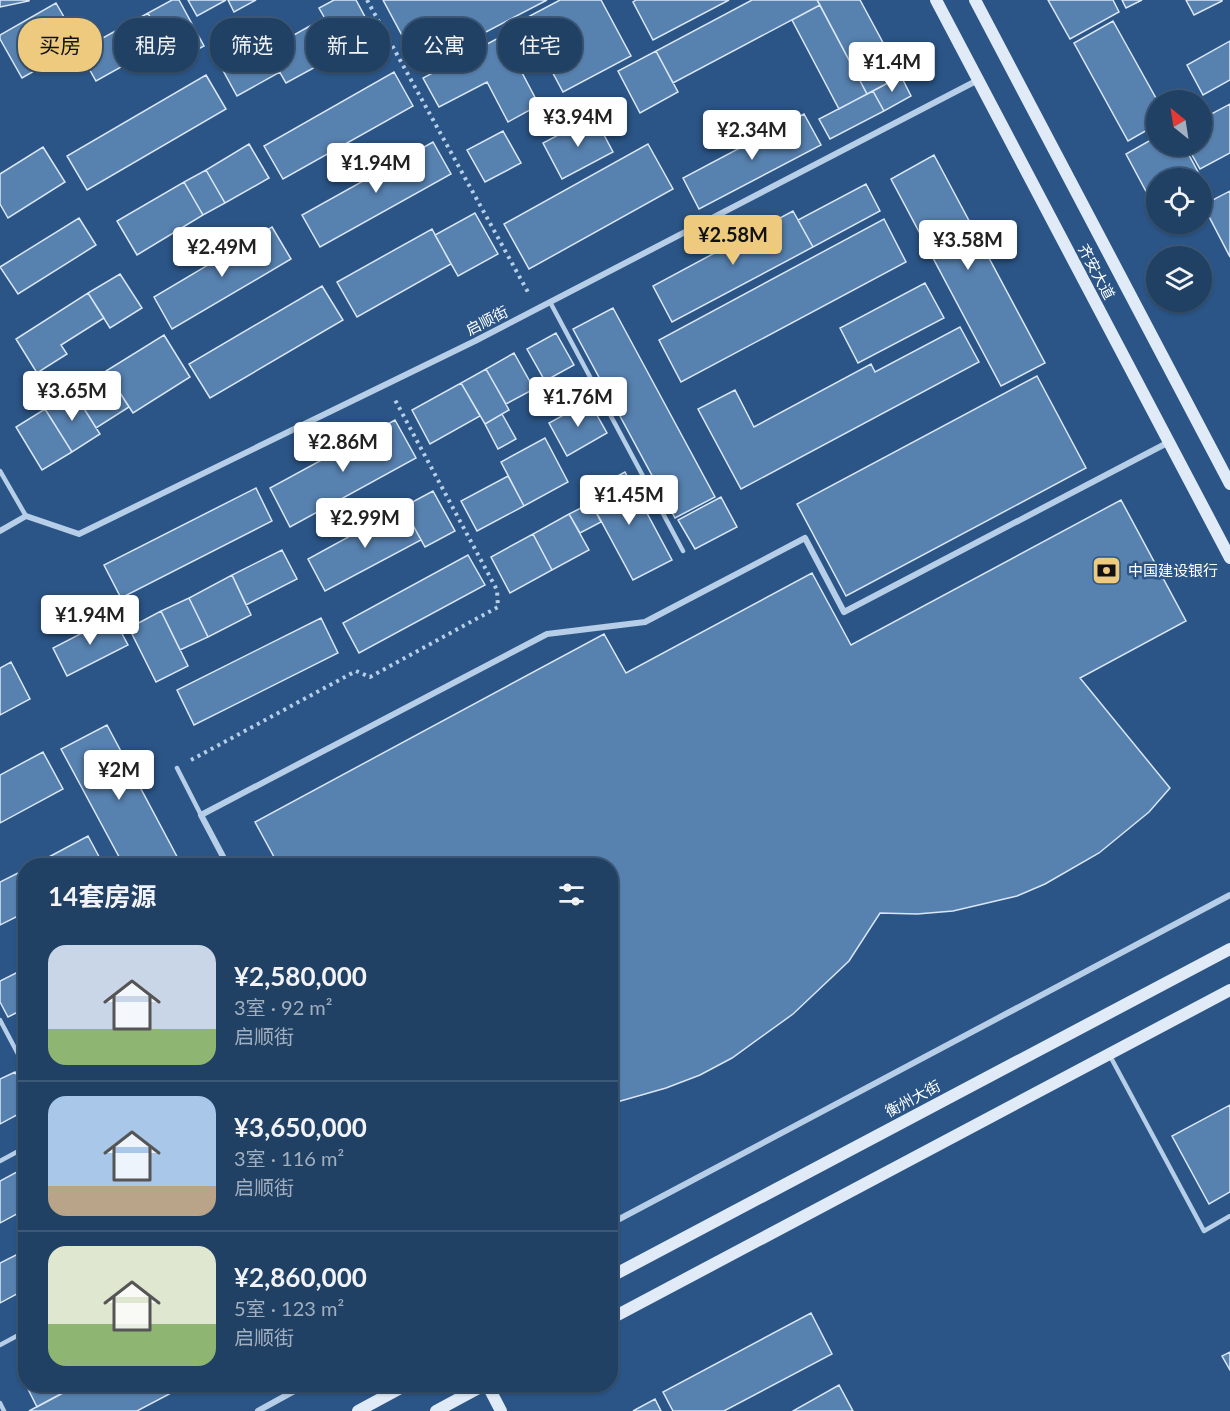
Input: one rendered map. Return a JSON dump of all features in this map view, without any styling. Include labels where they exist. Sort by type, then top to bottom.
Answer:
[{"type":"main road","name":"齐安大道","points":[[936,0],[1230,558]]},
{"type":"main road","name":"齐安大道","points":[[975,0],[1230,484]]},
{"type":"main road","name":"衡州大街","points":[[618,1273],[1230,949]]},
{"type":"main road","points":[[618,1315],[1230,990]]},
{"type":"main road","points":[[358,1411],[393,1392]]},
{"type":"main road","points":[[436,1411],[472,1392]]},
{"type":"main road","points":[[491,1392],[501,1411]]},
{"type":"street","name":"启顺街","points":[[26,516],[79,534],[537,309],[978,80]]},
{"type":"street","points":[[224,858],[201,815],[547,634],[645,622],[805,538],[844,612],[1169,442]]},
{"type":"street","points":[[0,531],[26,516]]},
{"type":"street","points":[[618,1220],[1230,895]]},
{"type":"street","points":[[258,1411],[293,1392]]},
{"type":"lane","points":[[550,302],[683,551]]},
{"type":"lane","points":[[0,471],[26,516]]},
{"type":"lane","points":[[177,768],[201,815]]},
{"type":"lane","points":[[0,1020],[18,1054]]},
{"type":"lane","points":[[1109,1054],[1204,1230],[1230,1216]]},
{"type":"lane","points":[[0,1161],[18,1151]]},
{"type":"lane","points":[[0,1345],[18,1336]]},
{"type":"lane","points":[[0,1403],[4,1411]]},
{"type":"path","points":[[367,0],[537,309]]},
{"type":"path","points":[[177,768],[356,671],[370,677],[498,607],[497,590],[387,384]]},
{"type":"building","points":[[0,0],[29,0],[29,1],[0,7]]},
{"type":"building","points":[[172,0],[179,0],[189,18],[151,18],[148,13]]},
{"type":"building","points":[[188,0],[226,0],[197,16]]},
{"type":"building","points":[[228,0],[256,0],[234,12]]},
{"type":"building","points":[[334,0],[356,0],[366,18],[325,18],[319,8]]},
{"type":"building","points":[[383,0],[547,0],[513,18],[498,18],[498,26],[486,32],[486,18],[402,18],[402,35]]},
{"type":"building","points":[[560,0],[601,0],[631,56],[563,92],[552,72],[582,72],[582,18],[526,18]]},
{"type":"building","points":[[636,0],[729,0],[653,40],[633,2]]},
{"type":"building","points":[[752,0],[817,0],[820,5],[673,83],[656,51]]},
{"type":"building","points":[[817,0],[860,0],[901,76],[867,94]]},
{"type":"building","points":[[1048,0],[1113,0],[1119,12],[1070,39]]},
{"type":"building","points":[[1122,0],[1142,0],[1126,8]]},
{"type":"building","points":[[1186,0],[1222,0],[1222,1],[1194,15]]},
{"type":"building","points":[[56,3],[65,18],[30,18]]},
{"type":"building","points":[[820,5],[867,94],[839,109],[792,20]]},
{"type":"building","points":[[148,13],[151,18],[139,18]]},
{"type":"building","points":[[1113,21],[1151,90],[1146,90],[1146,131],[1128,141],[1074,43]]},
{"type":"building","points":[[18,25],[18,71],[0,39],[0,35]]},
{"type":"building","points":[[306,28],[306,72],[286,83],[280,72],[294,72],[294,35]]},
{"type":"building","points":[[114,32],[114,71],[96,81],[91,72],[102,72],[102,38]]},
{"type":"building","points":[[198,35],[204,46],[198,49]]},
{"type":"building","points":[[498,38],[498,72],[522,72],[539,105],[508,122],[487,82],[439,107],[423,78],[434,72],[486,72],[486,45]]},
{"type":"building","points":[[1230,41],[1230,80],[1212,90],[1200,90],[1187,65]]},
{"type":"building","points":[[656,51],[678,92],[640,113],[618,71]]},
{"type":"building","points":[[19,72],[33,72],[22,78]]},
{"type":"building","points":[[224,72],[280,72],[237,96]]},
{"type":"building","points":[[394,72],[413,106],[283,179],[264,146]]},
{"type":"building","points":[[206,75],[226,109],[87,190],[67,156]]},
{"type":"building","points":[[901,76],[911,96],[884,111],[873,91]]},
{"type":"building","points":[[873,91],[884,111],[830,139],[819,119]]},
{"type":"building","points":[[1230,104],[1230,153],[1199,168],[1193,156],[1212,156],[1212,114]]},
{"type":"building","points":[[804,114],[821,145],[699,209],[683,178]]},
{"type":"building","points":[[594,116],[613,152],[562,179],[543,143]]},
{"type":"building","points":[[503,131],[521,163],[485,182],[467,150]]},
{"type":"building","points":[[433,142],[451,174],[320,247],[302,215]]},
{"type":"building","points":[[1146,143],[1146,156],[1189,156],[1196,168],[1146,168],[1146,191],[1126,154]]},
{"type":"building","points":[[249,144],[269,178],[225,203],[206,170]]},
{"type":"building","points":[[648,144],[673,189],[529,269],[504,224]]},
{"type":"building","points":[[43,147],[65,182],[8,218],[0,204],[0,174]]},
{"type":"building","points":[[934,155],[1045,363],[1001,386],[891,179]]},
{"type":"building","points":[[206,170],[225,203],[203,215],[184,182]]},
{"type":"building","points":[[184,182],[203,215],[137,255],[117,221]]},
{"type":"building","points":[[866,184],[880,211],[813,247],[798,220]]},
{"type":"building","points":[[1230,191],[1230,257],[1212,222],[1212,200]]},
{"type":"building","points":[[793,211],[813,247],[672,322],[653,286]]},
{"type":"building","points":[[475,213],[498,254],[458,276],[435,235]]},
{"type":"building","points":[[79,218],[96,245],[18,294],[0,267]]},
{"type":"building","points":[[884,219],[906,262],[681,382],[659,340]]},
{"type":"building","points":[[272,227],[291,259],[172,329],[154,297]]},
{"type":"building","points":[[432,229],[451,264],[357,317],[337,282]]},
{"type":"building","points":[[120,274],[142,308],[110,328],[88,293]]},
{"type":"building","points":[[925,283],[944,318],[858,363],[840,328]]},
{"type":"building","points":[[322,286],[343,320],[210,398],[189,364]]},
{"type":"building","points":[[88,293],[104,318],[61,345],[67,354],[37,373],[16,339]]},
{"type":"building","points":[[613,308],[715,497],[675,518],[573,329]]},
{"type":"building","points":[[960,327],[979,362],[741,489],[698,409],[735,390],[754,427],[871,364],[875,372]]},
{"type":"building","points":[[556,333],[574,365],[545,381],[527,349]]},
{"type":"building","points":[[164,335],[190,377],[133,413],[106,371]]},
{"type":"building","points":[[514,353],[534,389],[506,404],[486,369]]},
{"type":"building","points":[[486,369],[509,410],[485,424],[461,383]]},
{"type":"building","points":[[106,371],[129,407],[96,428],[73,391]]},
{"type":"building","points":[[1037,376],[1086,468],[846,596],[797,504]]},
{"type":"building","points":[[461,383],[480,416],[430,444],[412,410]]},
{"type":"building","points":[[73,391],[100,434],[72,452],[45,409]]},
{"type":"building","points":[[589,401],[607,433],[567,456],[549,423]]},
{"type":"building","points":[[45,409],[72,452],[42,470],[16,427]]},
{"type":"building","points":[[502,414],[516,439],[498,449],[485,424]]},
{"type":"building","points":[[395,420],[416,458],[290,527],[270,488]]},
{"type":"building","points":[[545,438],[568,482],[524,506],[501,462]]},
{"type":"building","points":[[625,472],[672,560],[633,580],[586,493]]},
{"type":"building","points":[[508,476],[524,506],[477,531],[461,501]]},
{"type":"building","points":[[256,488],[272,521],[121,598],[104,565]]},
{"type":"building","points":[[433,491],[455,531],[425,547],[403,507]]},
{"type":"building","points":[[721,497],[737,527],[695,549],[678,520]]},
{"type":"building","points":[[1121,500],[1186,621],[1080,678],[1170,788],[1149,812],[1099,853],[1045,884],[1017,896],[953,911],[917,914],[880,913],[849,961],[793,1014],[732,1058],[700,1075],[666,1088],[618,1102],[618,858],[275,858],[255,822],[604,634],[626,673],[812,573],[851,645]]},
{"type":"building","points":[[591,503],[601,522],[580,533],[569,514]]},
{"type":"building","points":[[403,507],[421,540],[325,591],[308,559]]},
{"type":"building","points":[[569,514],[589,550],[552,570],[533,534]]},
{"type":"building","points":[[533,534],[552,570],[510,593],[491,557]]},
{"type":"building","points":[[282,550],[297,579],[246,605],[232,575]]},
{"type":"building","points":[[468,555],[485,585],[359,653],[343,623]]},
{"type":"building","points":[[232,575],[251,615],[208,637],[189,598]]},
{"type":"building","points":[[189,598],[208,637],[180,650],[161,611]]},
{"type":"building","points":[[161,611],[188,666],[156,682],[129,628]]},
{"type":"building","points":[[113,617],[128,645],[67,676],[53,648]]},
{"type":"building","points":[[321,618],[338,653],[194,725],[177,690]]},
{"type":"building","points":[[11,662],[30,699],[0,715],[0,668]]},
{"type":"building","points":[[107,725],[178,858],[120,858],[61,749]]},
{"type":"building","points":[[43,752],[63,789],[0,823],[0,775]]},
{"type":"building","points":[[88,836],[100,858],[47,858]]},
{"type":"building","points":[[18,873],[18,916],[0,925],[0,882]]},
{"type":"building","points":[[18,972],[18,1012],[8,1017],[0,1002],[0,981]]},
{"type":"building","points":[[15,1072],[18,1077],[18,1114],[0,1124],[0,1079]]},
{"type":"building","points":[[1230,1105],[1230,1192],[1209,1204],[1172,1136]]},
{"type":"building","points":[[18,1171],[18,1213],[0,1223],[0,1181]]},
{"type":"building","points":[[18,1254],[18,1293],[0,1303],[0,1263]]},
{"type":"building","points":[[811,1313],[832,1354],[724,1411],[673,1411],[663,1392]]},
{"type":"building","points":[[1230,1352],[1230,1370],[1222,1356]]},
{"type":"building","points":[[839,1385],[853,1411],[793,1411]]},
{"type":"building","points":[[30,1392],[65,1392],[37,1407]]},
{"type":"building","points":[[64,1392],[173,1392],[137,1411],[29,1411]]},
{"type":"building","points":[[655,1399],[661,1411],[633,1411]]},
{"type":"place","name":"中国建设银行","points":[[1107,571]]}]
